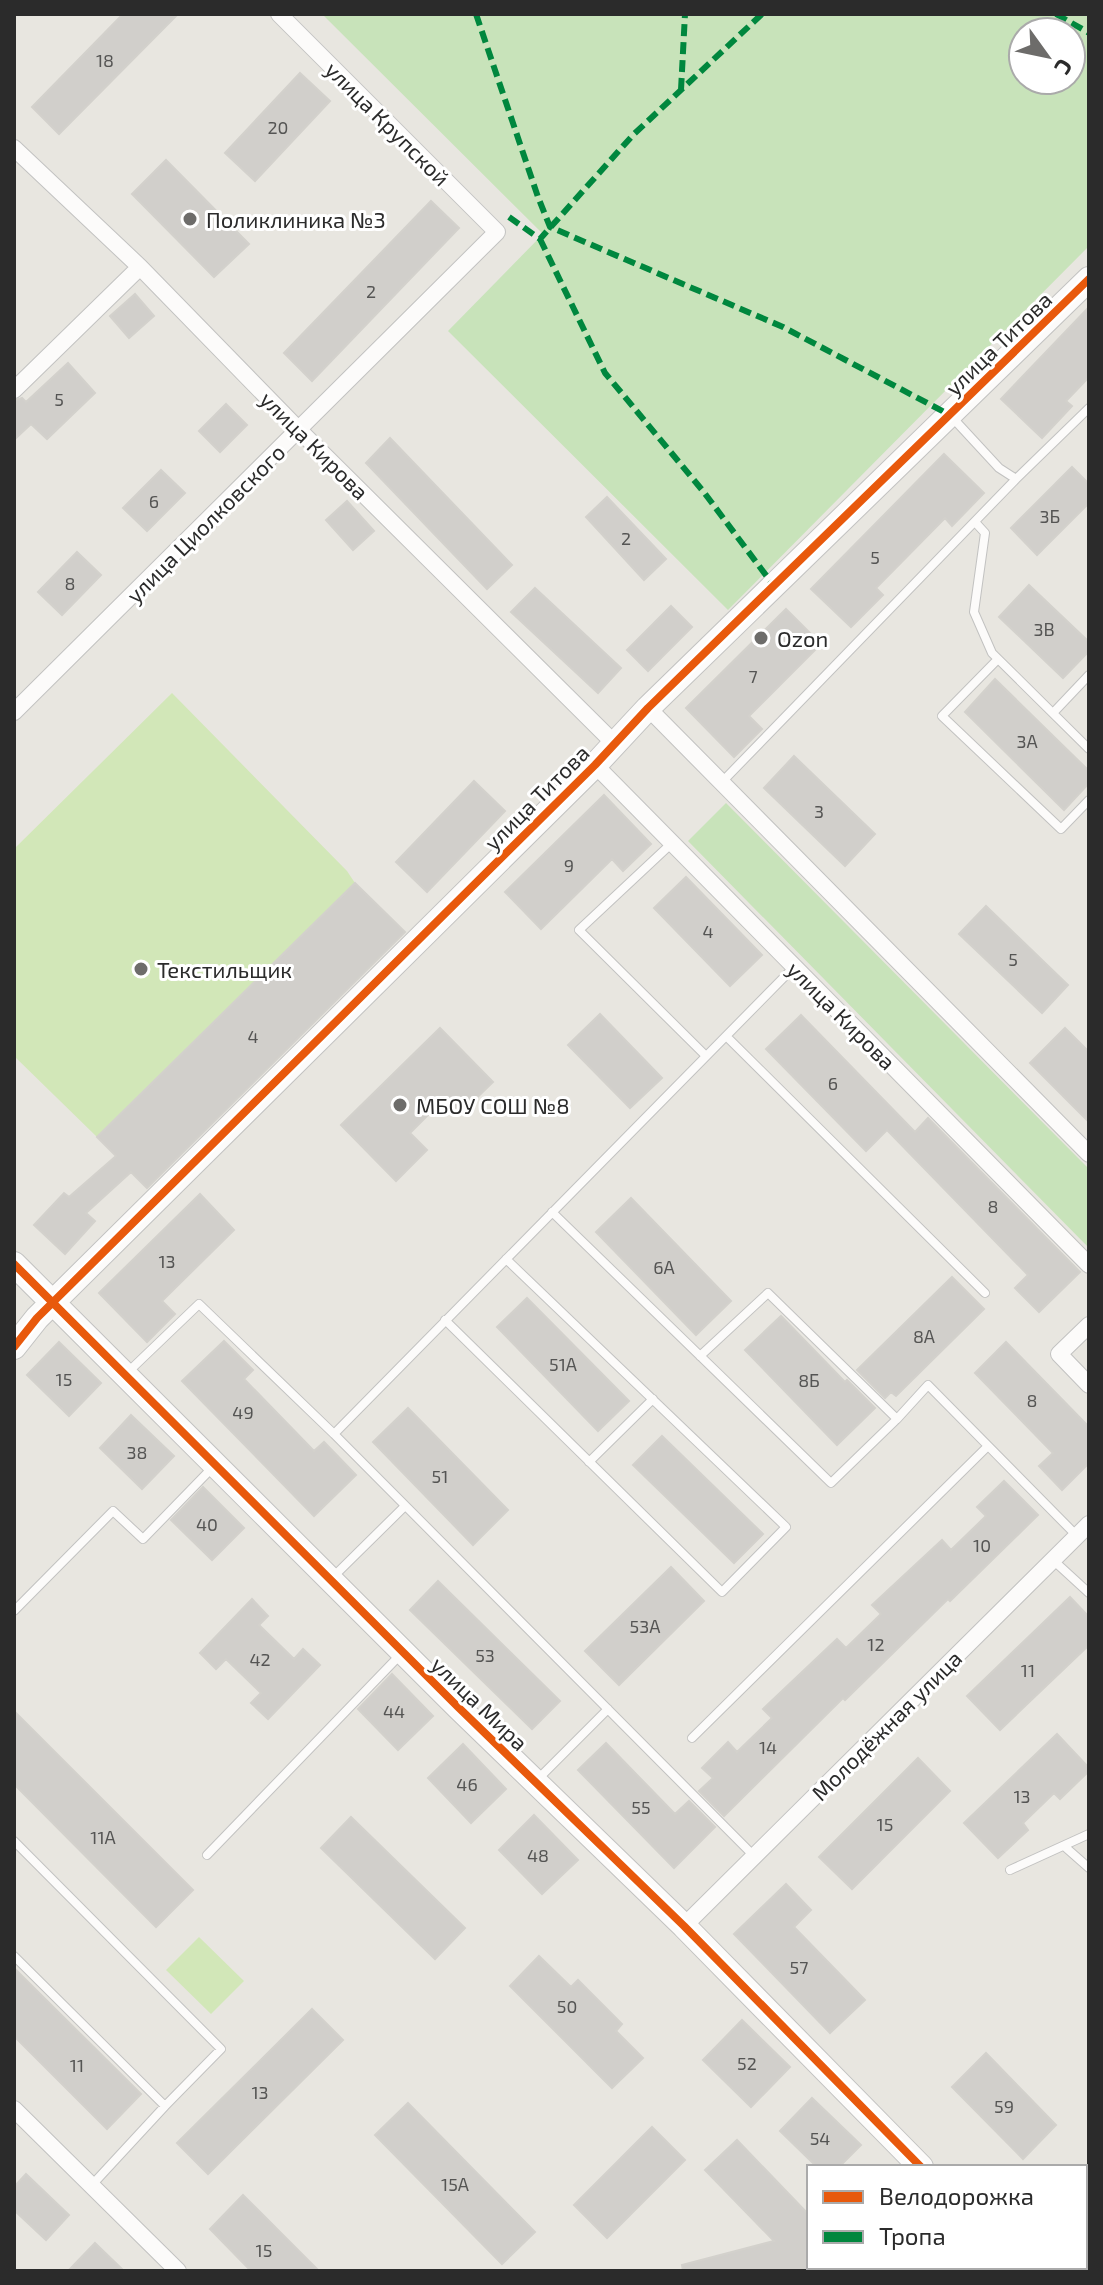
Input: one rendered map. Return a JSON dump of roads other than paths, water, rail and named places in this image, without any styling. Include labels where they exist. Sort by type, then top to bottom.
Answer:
[{"type":"street","name":"улица Крупской","points":[[279,14],[497,232]]},
{"type":"street","name":"улица Кирова","points":[[14,148],[140,267],[614,743]]},
{"type":"street","name":"улица Циолковского","points":[[14,712],[497,232]]},
{"type":"street","points":[[14,390],[140,267]]},
{"type":"street","name":"улица Титова","points":[[14,1347],[52,1303],[595,765],[648,708],[1089,279]]},
{"type":"street","points":[[648,708],[1089,1154]]},
{"type":"street","name":"улица Кирова","points":[[595,765],[1089,1265]]},
{"type":"street","name":"улица Мира","points":[[14,1264],[330,1580],[684,1926],[919,2165]]},
{"type":"street","points":[[1089,1325],[1059,1354],[1089,1385]]},
{"type":"street","name":"Молодёжная улица","points":[[684,1926],[1083,1530]]},
{"type":"street","points":[[14,2109],[178,2271]]},
{"type":"lane","points":[[722,782],[1089,408]]},
{"type":"lane","points":[[950,415],[999,468],[1016,479]]},
{"type":"lane","points":[[975,522],[985,533],[974,612],[992,653],[1088,744]]},
{"type":"lane","points":[[998,659],[942,716],[1061,829],[1089,800]]},
{"type":"lane","points":[[1053,713],[1089,675]]},
{"type":"lane","points":[[672,843],[579,930],[706,1056]]},
{"type":"lane","points":[[334,1434],[794,967]]},
{"type":"lane","points":[[726,1036],[985,1293]]},
{"type":"lane","points":[[552,1212],[831,1483],[928,1385],[988,1446],[1083,1530]]},
{"type":"lane","points":[[445,1320],[722,1592],[786,1527],[506,1259]]},
{"type":"lane","points":[[700,1356],[768,1293],[897,1419]]},
{"type":"lane","points":[[124,1376],[199,1304],[334,1434],[754,1856]]},
{"type":"lane","points":[[589,1462],[653,1399]]},
{"type":"lane","points":[[692,1738],[988,1446]]},
{"type":"lane","points":[[14,1611],[113,1511],[143,1539],[215,1465]]},
{"type":"lane","points":[[330,1580],[405,1506]]},
{"type":"lane","points":[[1053,1560],[1089,1593]]},
{"type":"lane","points":[[207,1855],[403,1652]]},
{"type":"lane","points":[[535,1782],[608,1709]]},
{"type":"lane","points":[[1010,1870],[1089,1834]]},
{"type":"lane","points":[[14,1841],[221,2049],[90,2186]]},
{"type":"lane","points":[[1064,1846],[1089,1868]]},
{"type":"lane","points":[[14,1956],[165,2106]]},
{"type":"place","name":"Поликлиника №3","points":[[190,219]]},
{"type":"place","name":"Ozon","points":[[761,638]]},
{"type":"place","name":"Текстильщик","points":[[141,969]]},
{"type":"place","name":"МБОУ СОШ №8","points":[[400,1105]]}]
